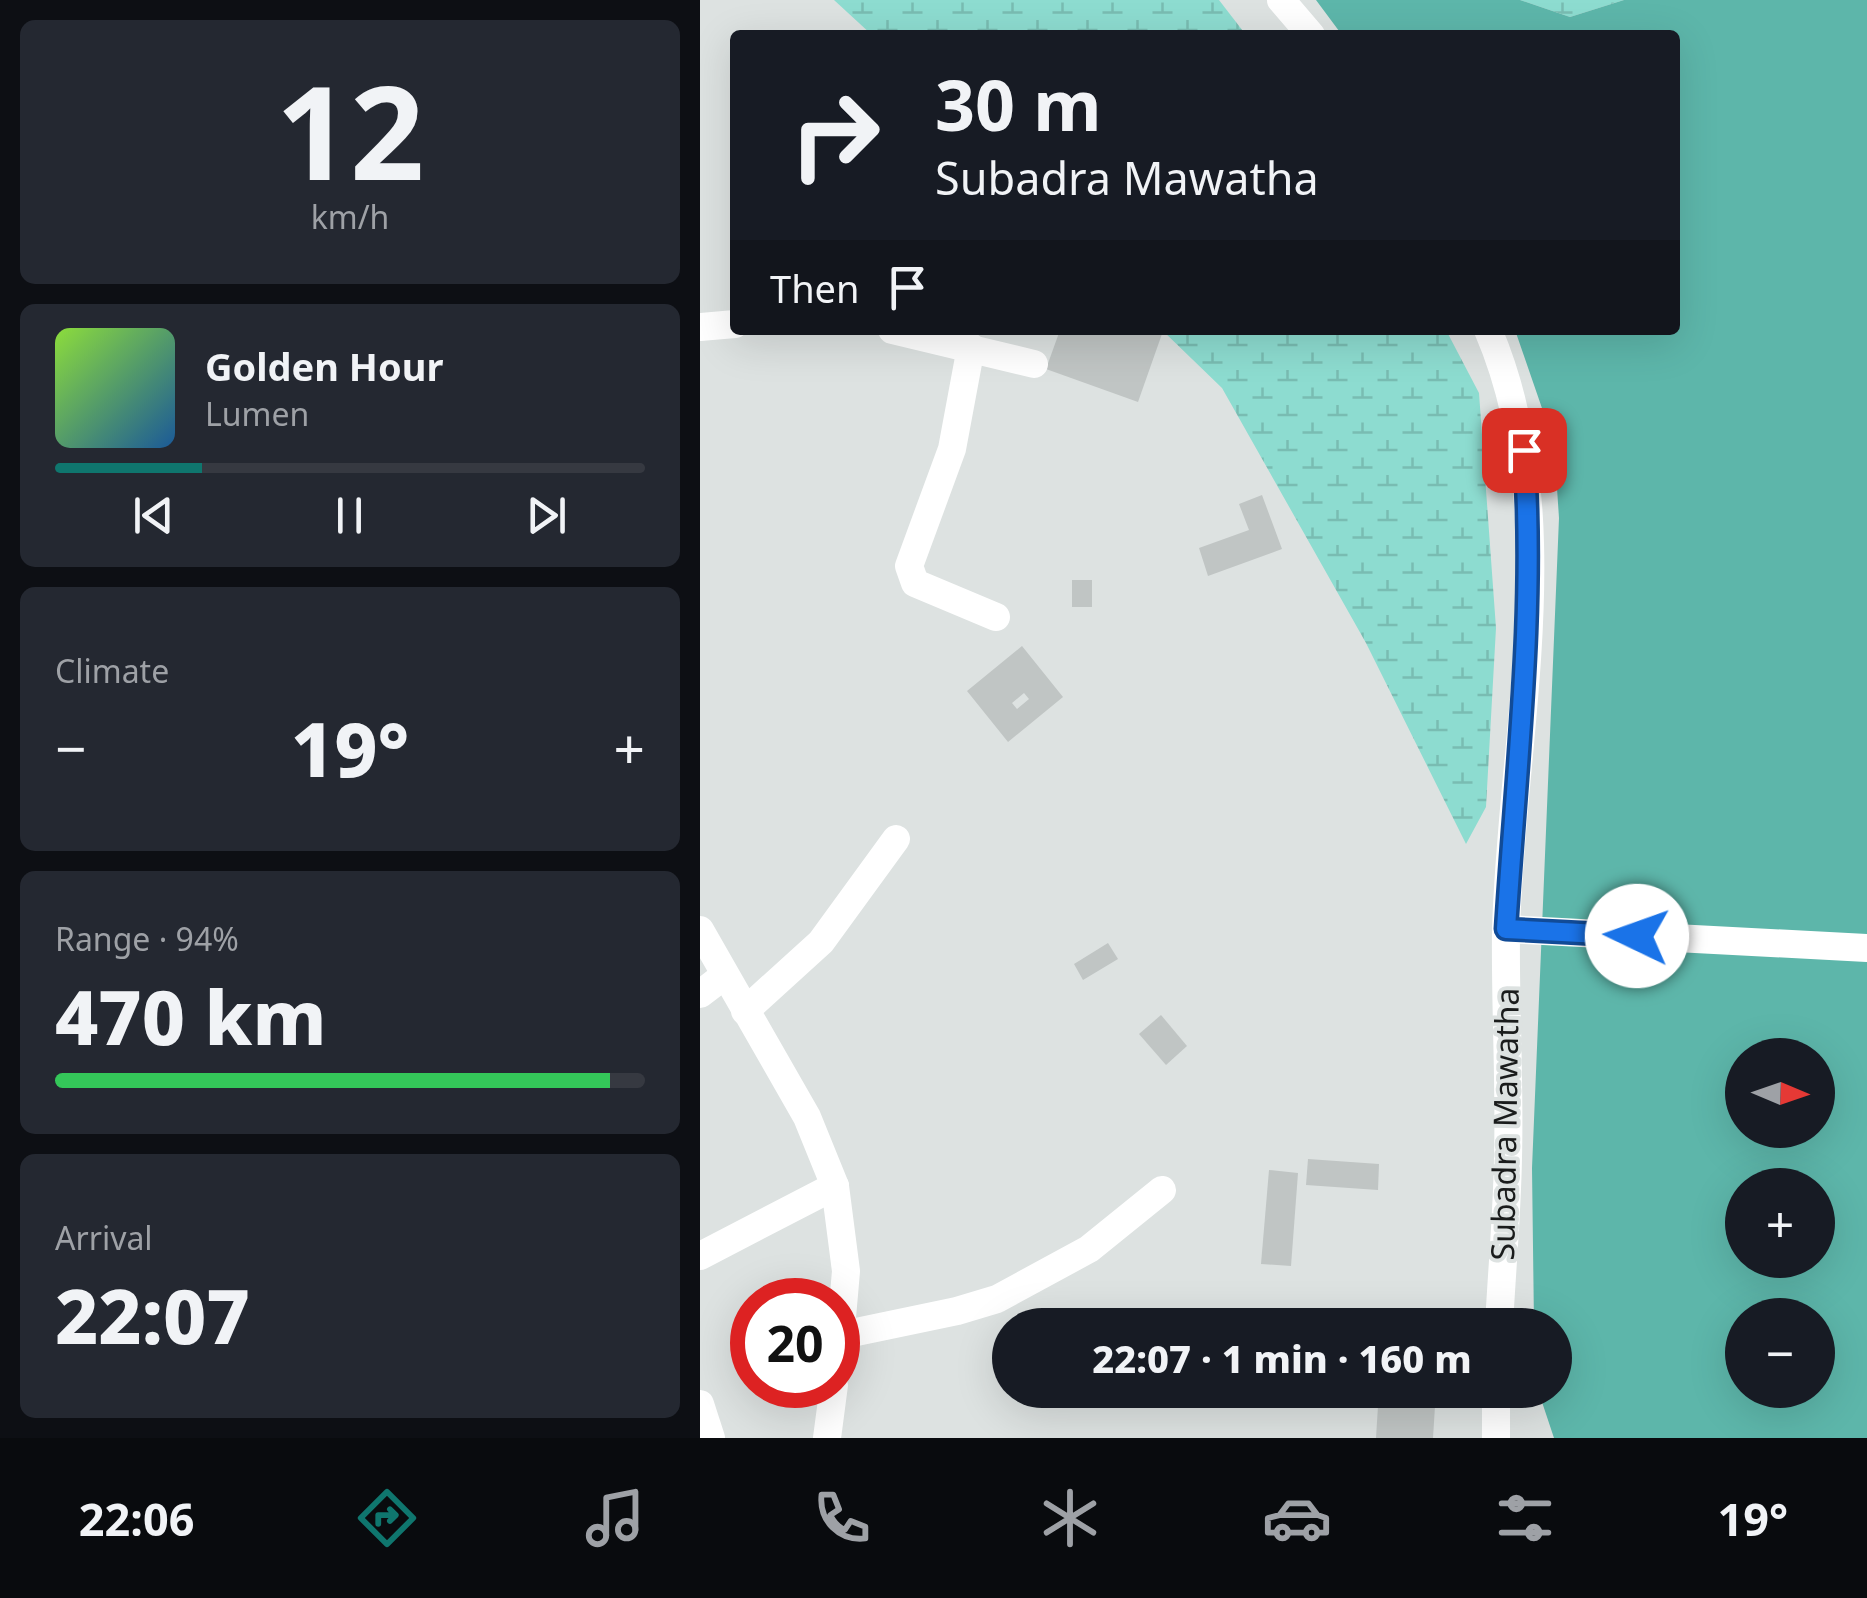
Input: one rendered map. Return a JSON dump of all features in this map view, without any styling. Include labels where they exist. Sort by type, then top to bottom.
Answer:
[{"type":"street","points":[[1281,0],[1306,30]]},
{"type":"street","points":[[700,327],[730,324]]},
{"type":"street","points":[[915,335],[1034,364]]},
{"type":"street","name":"Subadra Mawatha","points":[[1490,335],[1504,366],[1524,450],[1528,516],[1500,1308]]},
{"type":"street","points":[[970,347],[952,449],[909,566],[915,583],[996,617]]},
{"type":"street","points":[[745,1012],[821,942],[896,839]]},
{"type":"street","points":[[700,930],[807,1117],[836,1186],[846,1278]]},
{"type":"street","points":[[1514,930],[1867,948]]},
{"type":"street","points":[[700,994],[725,975]]},
{"type":"street","points":[[700,1256],[836,1186]]},
{"type":"street","points":[[860,1331],[997,1298],[1089,1249],[1162,1190]]},
{"type":"street","points":[[700,1404],[711,1438]]},
{"type":"street","points":[[827,1438],[831,1408]]},
{"type":"street","points":[[1496,1408],[1496,1438]]},
{"type":"green space","points":[[834,0],[1219,0],[1242,30],[867,30]]},
{"type":"green space","points":[[1520,0],[1624,0],[1570,17]]},
{"type":"green space","points":[[1167,335],[1449,335],[1479,393],[1496,628],[1486,807],[1466,844],[1366,643],[1222,388]]},
{"type":"shaded area","points":[[1316,0],[1520,0],[1570,17],[1624,0],[1867,0],[1867,1438],[1554,1438],[1544,1408],[1572,1408],[1572,1308],[1534,1308],[1532,1168],[1559,518],[1554,443],[1517,335],[1680,335],[1680,30],[1338,30]]},
{"type":"building","points":[[1058,335],[1162,335],[1138,402],[1046,369]]},
{"type":"building","points":[[1262,495],[1282,549],[1208,576],[1199,548],[1249,530],[1239,504]]},
{"type":"building","points":[[1072,580],[1092,580],[1092,607],[1072,607]]},
{"type":"building","points":[[1022,646],[1063,697],[1008,742],[967,691]],"holes":[[[1024,693],[1029,699],[1017,709],[1012,703]]]},
{"type":"building","points":[[1108,943],[1118,959],[1083,980],[1074,964]]},
{"type":"building","points":[[1161,1015],[1187,1046],[1166,1065],[1139,1034]]},
{"type":"building","points":[[1308,1159],[1379,1164],[1378,1190],[1306,1185]]},
{"type":"building","points":[[1269,1170],[1298,1173],[1291,1266],[1261,1264]]},
{"type":"building","points":[[1378,1408],[1435,1408],[1433,1438],[1376,1438]]},
{"type":"route","points":[[1524,450],[1528,608],[1506,929],[1637,936]]}]
